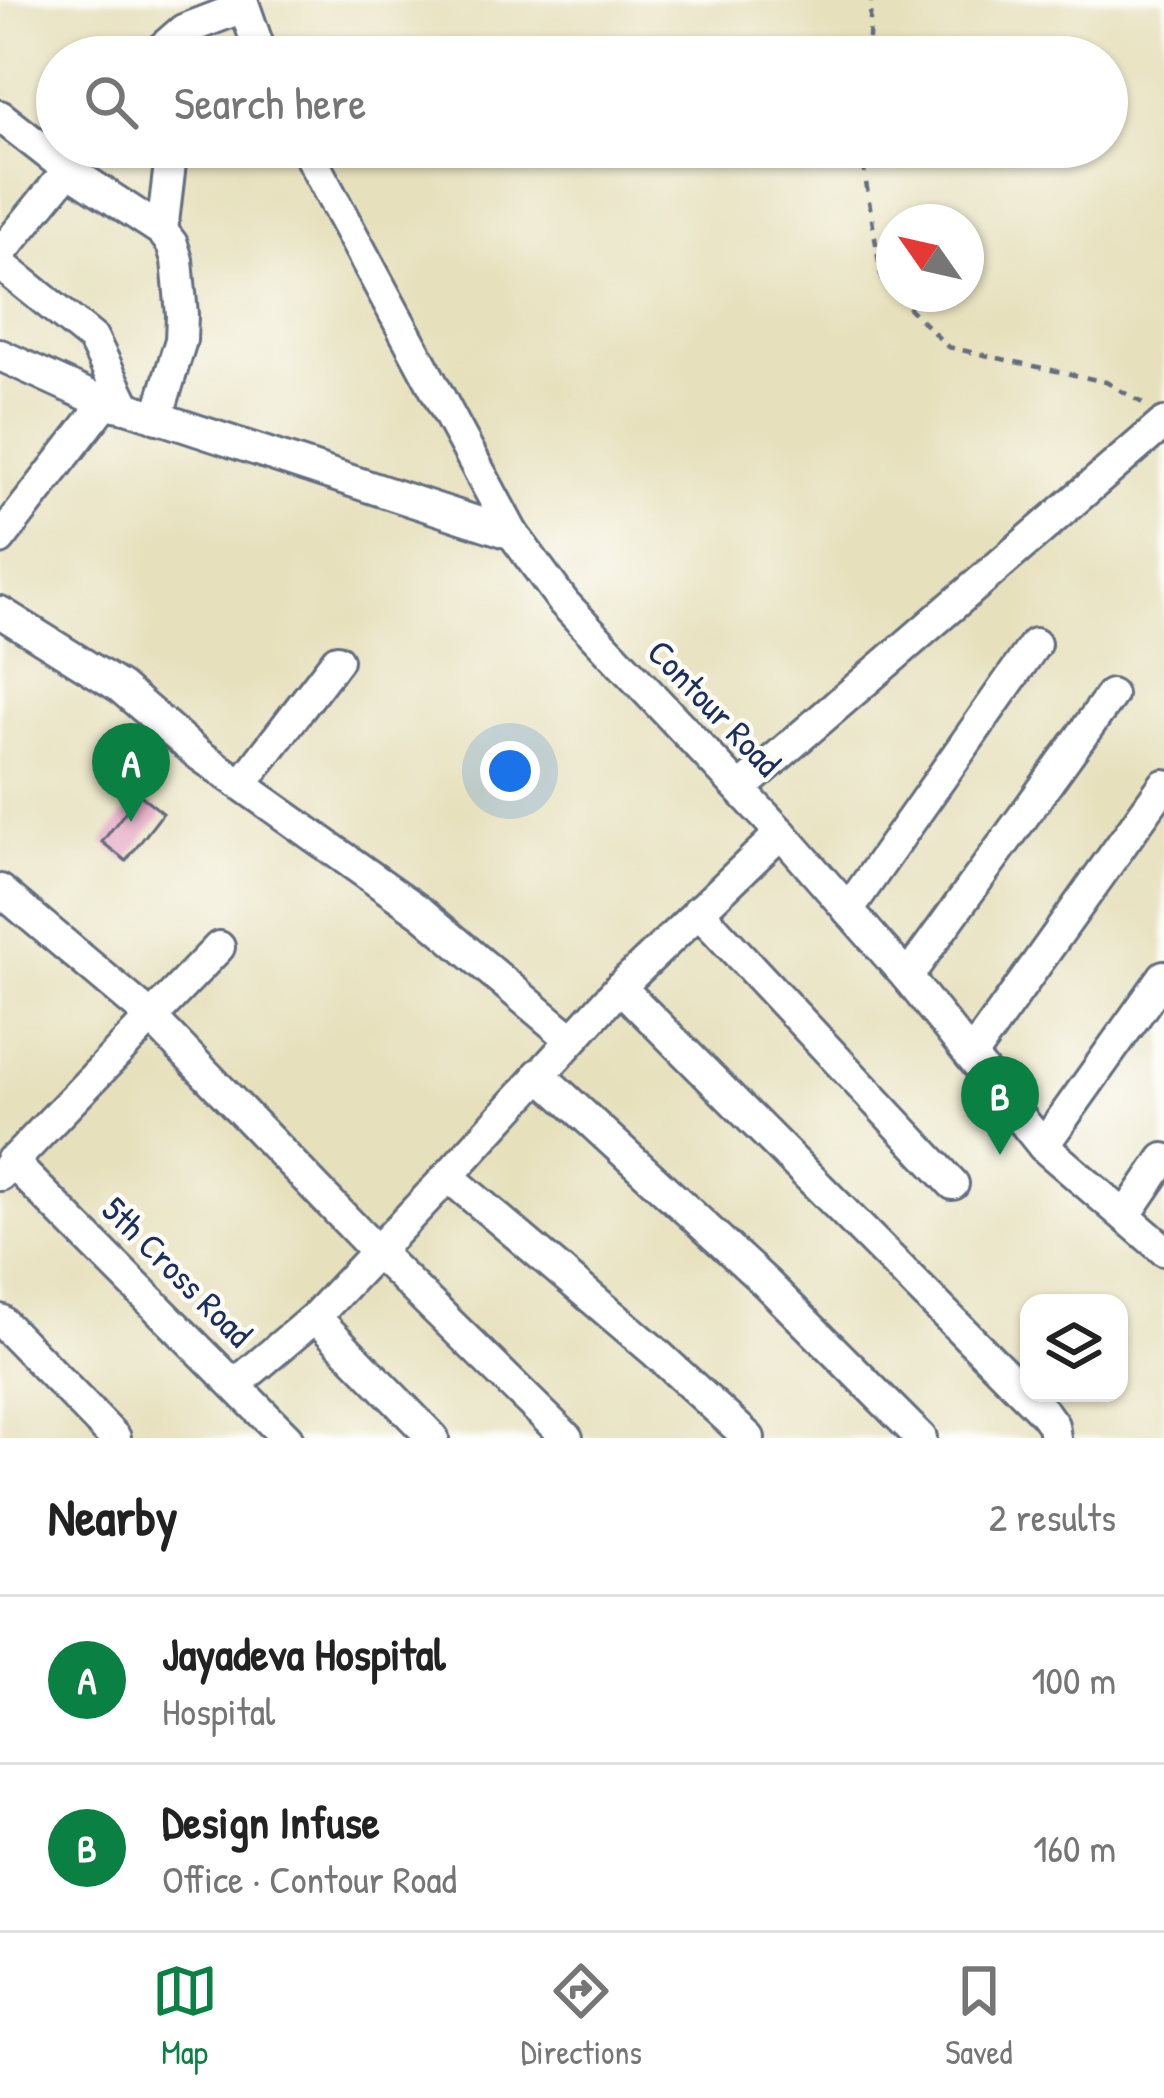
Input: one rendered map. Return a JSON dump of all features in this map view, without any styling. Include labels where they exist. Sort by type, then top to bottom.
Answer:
[{"type":"street","points":[[176,36],[243,3],[255,36]]},
{"type":"street","points":[[0,116],[36,136]]},
{"type":"street","points":[[0,254],[71,168]]},
{"type":"street","points":[[88,168],[162,231],[177,260],[182,340],[157,418]]},
{"type":"street","points":[[162,231],[170,168]]},
{"type":"street","name":"Contour Road","points":[[315,168],[536,570],[781,833],[907,977],[1043,1146],[1164,1250]]},
{"type":"street","points":[[0,264],[93,339],[116,405]]},
{"type":"street","points":[[0,355],[116,405],[513,534]]},
{"type":"street","points":[[0,539],[116,405]]},
{"type":"street","points":[[740,789],[1154,414]]},
{"type":"street","points":[[0,612],[120,687],[198,754],[422,914],[571,1039]]},
{"type":"street","points":[[848,910],[1035,644]]},
{"type":"street","points":[[242,784],[337,660]]},
{"type":"street","points":[[907,977],[1111,695]]},
{"type":"street","points":[[971,1056],[1164,785]]},
{"type":"street","points":[[236,1384],[315,1317],[620,987],[781,833]]},
{"type":"street","points":[[0,890],[152,1018],[376,1252],[567,1438]]},
{"type":"street","points":[[698,910],[953,1184]]},
{"type":"street","points":[[7,1157],[152,1018],[219,946]]},
{"type":"street","points":[[1043,1146],[1164,976]]},
{"type":"street","points":[[620,987],[1046,1414],[1055,1438]]},
{"type":"street","points":[[539,1074],[766,1283],[921,1438]]},
{"type":"street","name":"5th Cross Road","points":[[7,1157],[287,1438]]},
{"type":"street","points":[[1125,1216],[1164,1159]]},
{"type":"street","points":[[448,1176],[749,1438]]},
{"type":"street","points":[[315,1317],[433,1438]]},
{"type":"street","points":[[0,1320],[115,1438]]},
{"type":"path","points":[[869,36],[872,0]]},
{"type":"path","points":[[864,168],[876,248]]},
{"type":"path","points":[[912,312],[948,347],[1106,382],[1154,414]]},
{"type":"building","points":[[139,794],[163,813],[126,861],[102,842]]},
{"type":"place","name":"Jayadeva Hospital","points":[[131,822]]},
{"type":"place","name":"Design Infuse","points":[[1000,1155]]}]
